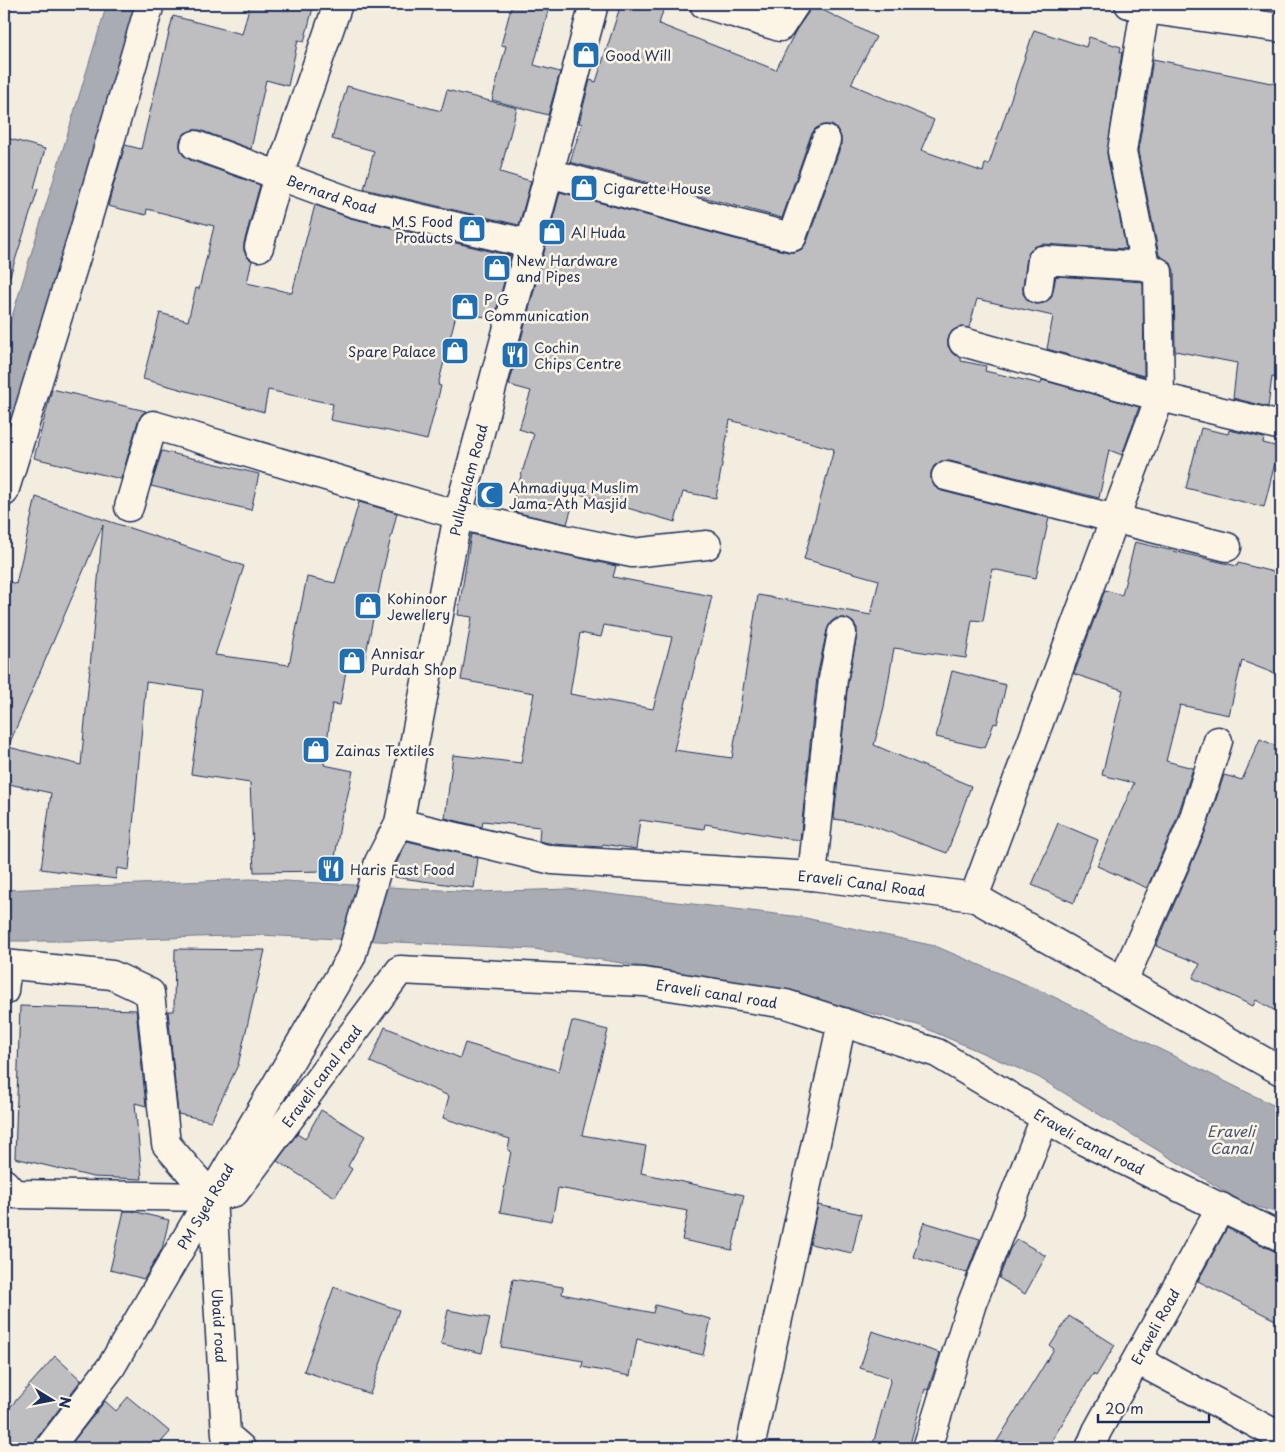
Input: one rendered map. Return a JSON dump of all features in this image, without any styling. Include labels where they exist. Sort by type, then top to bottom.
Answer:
[{"type":"street","points":[[4,492],[84,231],[150,4]]},
{"type":"street","points":[[259,247],[279,175],[338,4]]},
{"type":"street","name":"Pullupalam Road","points":[[351,957],[380,862],[399,824],[458,514],[594,4]]},
{"type":"street","points":[[704,4],[780,27],[795,4]]},
{"type":"street","points":[[1145,266],[1122,151],[1137,6],[1281,28]]},
{"type":"street","points":[[549,173],[792,237],[826,140]]},
{"type":"street","name":"Bernard Road","points":[[195,145],[354,203],[530,244]]},
{"type":"street","points":[[974,897],[1160,397],[1158,272],[1145,266],[1042,260],[1038,289]]},
{"type":"street","points":[[963,342],[1160,397],[1277,426]]},
{"type":"street","points":[[129,507],[153,425],[458,514],[564,539],[632,553],[707,545]]},
{"type":"street","points":[[946,476],[1227,547]]},
{"type":"street","points":[[812,876],[833,679],[842,633]]},
{"type":"street","points":[[1122,982],[1192,824],[1218,741]]},
{"type":"street","name":"Eraveli Canal Road","points":[[399,824],[552,860],[812,876],[974,897],[1281,1071]]},
{"type":"street","name":"PM Syed Road","points":[[49,1448],[111,1367],[212,1198],[351,957]]},
{"type":"street","name":"Eraveli canal road","points":[[212,1198],[235,1192],[400,970],[644,982],[786,1004],[937,1053],[1084,1142],[1281,1237]]},
{"type":"street","points":[[5,973],[112,974],[150,993],[166,1144],[212,1198]]},
{"type":"street","points":[[750,1448],[842,1022]]},
{"type":"street","points":[[927,1448],[972,1303],[1045,1118]]},
{"type":"street","points":[[4,1183],[14,1194],[212,1198]]},
{"type":"street","name":"Ubaid road","points":[[212,1198],[226,1435],[241,1448]]},
{"type":"street","name":"Eraveli Road","points":[[1090,1448],[1221,1207]]},
{"type":"street","points":[[1137,1360],[1281,1437]]},
{"type":"water","points":[[107,4],[141,4],[4,473],[4,343]]},
{"type":"water","name":"Eraveli Canal","points":[[250,879],[475,892],[568,889],[801,917],[935,946],[1046,993],[1281,1109],[1281,1214],[1244,1203],[1038,1077],[918,1025],[758,985],[534,949],[260,935],[73,941],[4,941],[4,890]]},
{"type":"building","points":[[250,4],[314,4],[304,42],[298,40],[288,86],[266,80],[251,149],[200,130],[185,133],[180,140],[183,155],[190,160],[260,185],[244,243],[244,251],[248,258],[252,260],[247,283],[292,293],[315,205],[350,218],[511,256],[494,319],[457,311],[438,385],[441,386],[427,440],[330,420],[333,404],[268,390],[264,412],[143,379],[160,313],[188,321],[196,288],[199,289],[214,226],[147,209],[146,215],[108,206],[114,183],[125,145],[141,149],[173,16],[242,34]]},
{"type":"building","points":[[512,4],[550,4],[534,65],[560,72],[548,115],[492,100],[506,46],[501,45]]},
{"type":"building","points":[[621,4],[665,4],[659,24],[776,70],[796,30],[808,13],[811,4],[876,37],[851,84],[934,120],[921,150],[983,172],[985,164],[989,164],[1034,30],[1086,47],[1089,37],[1121,47],[1120,52],[1122,52],[1107,154],[1126,249],[1043,244],[1036,246],[1030,250],[1027,257],[1023,294],[1028,301],[1036,304],[1044,303],[1051,298],[1056,276],[1143,282],[1144,376],[1047,349],[1053,316],[977,299],[969,328],[959,327],[952,331],[948,338],[948,346],[952,353],[961,358],[961,361],[986,366],[985,371],[1041,384],[1042,380],[1139,407],[1122,455],[1109,450],[1099,498],[950,461],[941,461],[934,466],[931,472],[931,481],[936,488],[942,491],[1049,518],[1036,578],[992,569],[983,621],[972,620],[966,658],[894,648],[884,707],[874,745],[971,786],[947,853],[867,824],[834,819],[848,681],[857,636],[857,628],[853,622],[845,618],[836,618],[831,622],[827,630],[817,677],[800,841],[705,824],[704,829],[640,820],[636,849],[603,844],[602,847],[554,844],[539,841],[540,827],[483,821],[482,827],[445,818],[453,755],[521,763],[534,693],[461,680],[472,617],[458,615],[471,534],[616,566],[613,577],[712,596],[674,750],[732,758],[758,595],[871,615],[879,580],[804,559],[834,449],[730,420],[716,498],[683,492],[675,522],[576,493],[567,524],[510,511],[534,434],[519,429],[531,391],[509,385],[560,192],[735,239],[795,252],[802,249],[807,242],[841,145],[841,137],[837,129],[832,125],[824,125],[815,129],[811,135],[782,218],[570,162],[582,124],[579,123],[590,80],[596,82]],"holes":[[[604,625],[672,637],[653,709],[570,694],[580,633],[601,637]]]},
{"type":"building","points":[[1153,59],[1281,85],[1281,223],[1278,265],[1281,266],[1279,310],[1281,311],[1281,378],[1272,377],[1268,407],[1233,398],[1237,363],[1175,351],[1174,271],[1171,263],[1159,255],[1138,151]]},
{"type":"building","points":[[347,86],[441,111],[447,90],[517,108],[500,172],[531,181],[519,225],[364,189],[374,151],[332,139]]},
{"type":"building","points":[[4,137],[45,149],[34,188],[38,189],[10,276],[4,275]]},
{"type":"building","points":[[52,389],[146,411],[138,421],[121,479],[34,458]]},
{"type":"building","points":[[1201,428],[1228,434],[1229,430],[1264,438],[1263,443],[1279,447],[1264,507],[1186,488]]},
{"type":"building","points":[[162,451],[259,474],[251,510],[151,486]]},
{"type":"building","points":[[36,497],[244,566],[215,655],[289,665],[307,577],[335,583],[359,502],[397,513],[363,668],[347,665],[340,705],[332,704],[324,765],[353,771],[344,812],[342,812],[333,871],[254,872],[250,783],[191,774],[203,690],[146,682],[129,870],[117,868],[116,879],[41,869],[51,793],[4,783],[4,580],[16,584]],"holes":[[[103,525],[81,765],[8,747]]]},
{"type":"building","points":[[1135,542],[1237,566],[1238,563],[1281,574],[1281,676],[1242,661],[1229,715],[1180,705],[1166,761],[1193,768],[1177,818],[1147,888],[1097,866],[1134,783],[1102,775],[1123,690],[1074,674],[1105,590],[1122,595]]},
{"type":"building","points":[[952,671],[1006,685],[997,724],[994,723],[985,748],[936,737]]},
{"type":"building","points":[[1260,739],[1281,748],[1281,826],[1277,855],[1281,857],[1281,1014],[1256,1000],[1253,1006],[1193,978],[1200,964],[1156,946],[1206,830],[1224,775],[1242,780]]},
{"type":"building","points":[[1058,823],[1098,840],[1074,903],[1032,885]]},
{"type":"building","points":[[407,841],[478,858],[474,888],[394,877],[396,864]]},
{"type":"building","points":[[175,949],[265,950],[238,1065],[211,1121],[178,1114],[168,1011],[174,1011]]},
{"type":"building","points":[[20,1006],[136,1010],[146,1106],[135,1103],[142,1179],[93,1177],[15,1158]]},
{"type":"building","points":[[572,1021],[608,1030],[582,1135],[646,1146],[641,1173],[744,1195],[732,1250],[682,1240],[688,1211],[558,1188],[552,1221],[500,1212],[511,1151],[508,1150],[510,1139],[443,1118],[449,1096],[370,1062],[385,1027],[460,1058],[465,1043],[559,1071]]},
{"type":"building","points":[[321,1110],[365,1136],[348,1166],[352,1169],[335,1197],[277,1161],[297,1134],[305,1139]]},
{"type":"building","points":[[818,1205],[861,1214],[852,1253],[810,1244]]},
{"type":"building","points":[[124,1211],[132,1211],[169,1220],[162,1249],[144,1279],[110,1270]]},
{"type":"building","points":[[924,1222],[980,1239],[967,1273],[913,1257]]},
{"type":"building","points":[[1227,1228],[1274,1251],[1281,1252],[1281,1323],[1198,1281]]},
{"type":"building","points":[[1017,1239],[1046,1256],[1025,1294],[999,1278],[1010,1249]]},
{"type":"building","points":[[513,1279],[563,1287],[562,1294],[653,1313],[655,1305],[711,1319],[703,1355],[637,1339],[630,1376],[582,1367],[583,1361],[501,1347]]},
{"type":"building","points":[[334,1287],[399,1310],[370,1394],[304,1371]]},
{"type":"building","points":[[448,1310],[490,1318],[482,1353],[441,1344]]},
{"type":"building","points":[[1069,1316],[1115,1345],[1096,1376],[1093,1374],[1047,1448],[993,1448],[1054,1349],[1050,1346]]},
{"type":"building","points":[[872,1331],[940,1353],[928,1390],[925,1389],[909,1448],[872,1448],[891,1378],[860,1368]]},
{"type":"building","points":[[55,1356],[81,1380],[37,1438],[34,1448],[21,1448],[4,1433],[4,1414]]},
{"type":"building","points":[[128,1397],[170,1432],[156,1448],[68,1448],[105,1401],[116,1411]]},
{"type":"place","name":"Good Will","points":[[586,55]]},
{"type":"place","name":"Cigarette House","points":[[584,188]]},
{"type":"place","name":"M.S Food Products","points":[[472,229]]},
{"type":"place","name":"Al Huda","points":[[552,232]]},
{"type":"place","name":"New Hardware and Pipes","points":[[497,268]]},
{"type":"place","name":"P G Communication","points":[[465,307]]},
{"type":"place","name":"Spare Palace","points":[[455,351]]},
{"type":"place","name":"Cochin Chips Centre","points":[[515,355]]},
{"type":"place","name":"Ahmadiyya Muslim Jama-Ath Masjid","points":[[490,495]]},
{"type":"place","name":"Kohinoor Jewellery","points":[[368,606]]},
{"type":"place","name":"Annisar Purdah Shop","points":[[352,661]]},
{"type":"place","name":"Zainas Textiles","points":[[316,750]]},
{"type":"place","name":"Haris Fast Food","points":[[331,869]]}]
